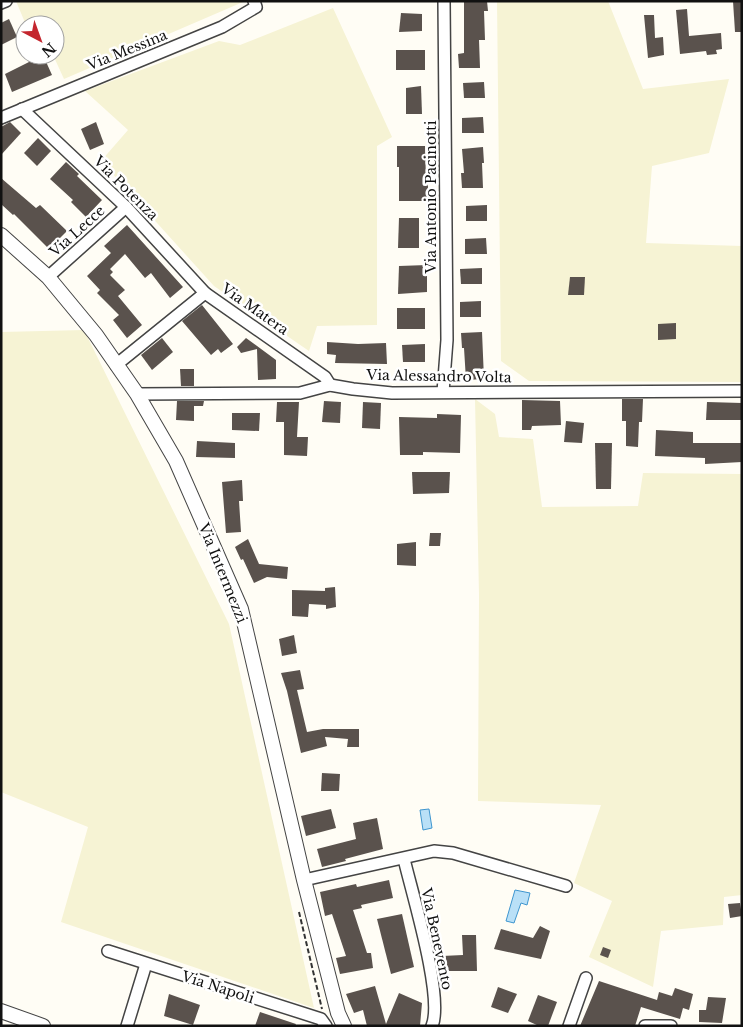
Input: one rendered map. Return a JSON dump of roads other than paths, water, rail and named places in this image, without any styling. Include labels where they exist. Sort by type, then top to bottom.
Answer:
[{"type":"street","points":[[1,3],[6,1]]},
{"type":"street","name":"Via Messina","points":[[1,118],[222,27],[256,6],[254,1]]},
{"type":"street","name":"Via Antonio Pacinotti","points":[[443,392],[447,340],[444,1]]},
{"type":"street","name":"Via Potenza","points":[[22,109],[126,207],[205,293]]},
{"type":"street","name":"Via Lecce","points":[[48,277],[126,207]]},
{"type":"street","name":"Via Intermezzi","points":[[1,235],[48,277],[96,335],[137,394],[176,461],[241,609],[304,880],[339,1019],[344,1026]]},
{"type":"street","name":"Via Matera","points":[[116,365],[205,293],[325,377],[330,385]]},
{"type":"street","name":"Via Alessandro Volta","points":[[137,394],[300,393],[330,385],[392,393],[742,391]]},
{"type":"street","points":[[304,880],[434,851],[453,853],[566,886]]},
{"type":"street","name":"Via Benevento","points":[[404,859],[433,979],[436,1018],[432,1026]]},
{"type":"street","name":"Via Napoli","points":[[108,951],[325,1021]]},
{"type":"street","points":[[127,1026],[146,964]]},
{"type":"street","points":[[569,1026],[586,978]]},
{"type":"street","points":[[1,1011],[42,1026]]},
{"type":"street","points":[[645,1026],[671,1026]]},
{"type":"water","points":[[429,809],[432,828],[423,830],[420,810]]},
{"type":"water","points":[[515,890],[530,893],[527,905],[521,903],[514,923],[506,921]]}]
